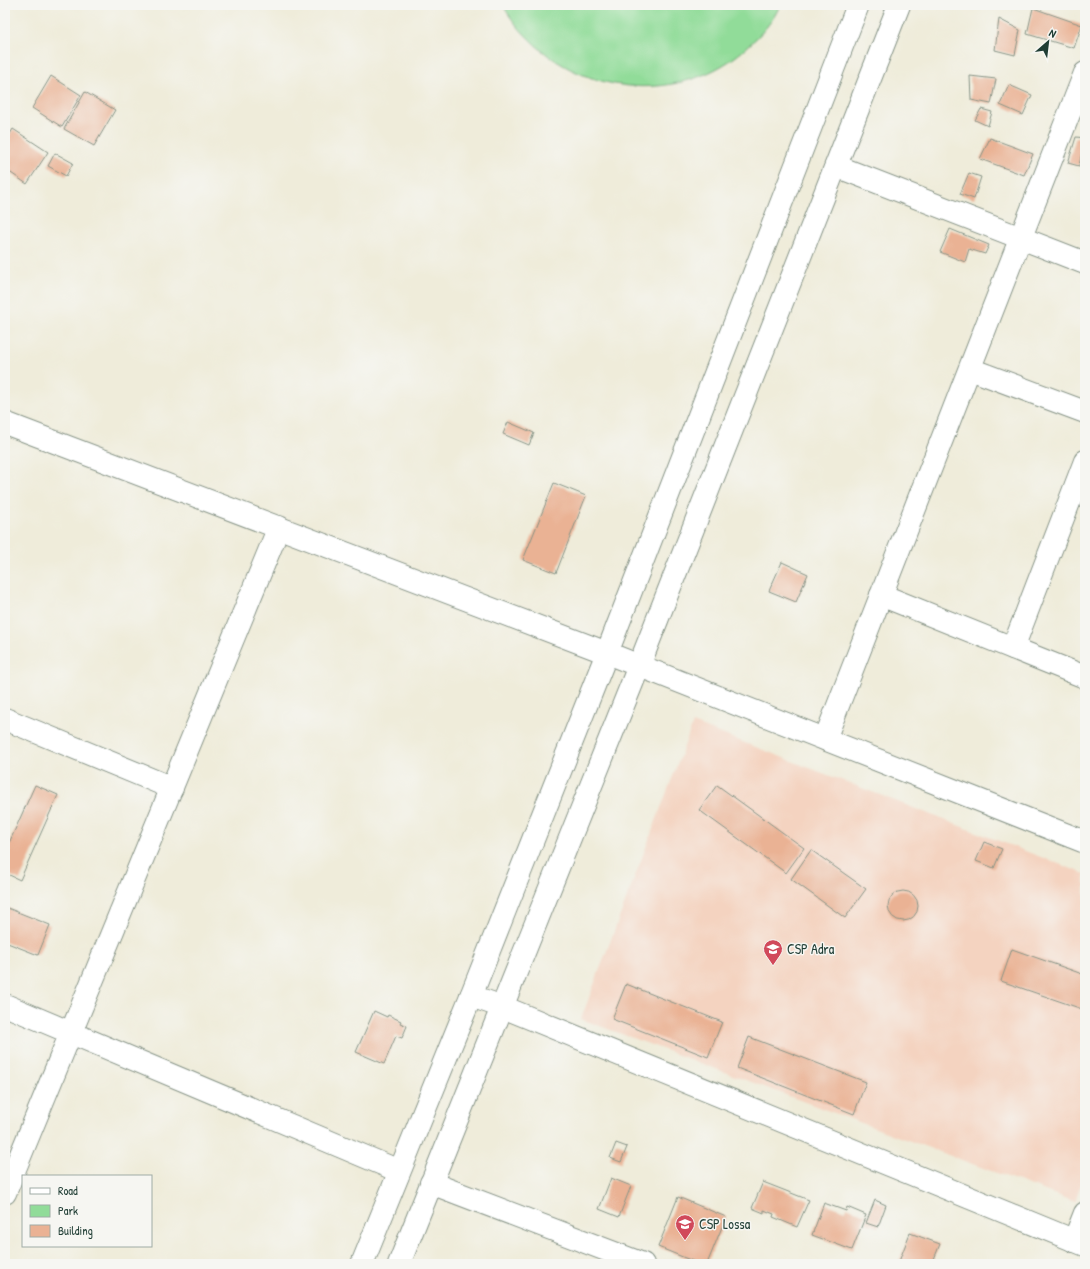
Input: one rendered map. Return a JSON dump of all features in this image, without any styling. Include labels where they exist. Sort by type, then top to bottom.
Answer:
[{"type":"street","points":[[362,1264],[471,996],[607,653],[858,5]]},
{"type":"street","points":[[399,1264],[639,666],[899,5]]},
{"type":"street","points":[[825,739],[1085,73]]},
{"type":"street","points":[[836,166],[1085,262]]},
{"type":"street","points":[[970,369],[1085,412]]},
{"type":"street","points":[[5,423],[607,653],[1084,839]]},
{"type":"street","points":[[1013,648],[1085,461]]},
{"type":"street","points":[[5,1193],[9,1170],[71,1032],[279,527]]},
{"type":"street","points":[[881,595],[1085,677]]},
{"type":"street","points":[[5,719],[172,788]]},
{"type":"street","points":[[471,996],[1080,1243],[1085,1213]]},
{"type":"street","points":[[5,1005],[400,1171]]},
{"type":"street","points":[[431,1182],[643,1264]]},
{"type":"shaded area","points":[[693,723],[1085,874],[1085,1173],[1075,1202],[581,1019]]},
{"type":"green space","points":[[503,5],[780,5],[769,24],[760,35],[744,50],[721,66],[696,78],[669,85],[642,87],[615,84],[588,77],[563,65],[540,49],[520,29]]},
{"type":"building","points":[[1033,8],[1082,25],[1074,48],[1027,34]]},
{"type":"building","points":[[999,19],[1020,30],[1015,55],[995,50]]},
{"type":"building","points":[[51,76],[81,95],[62,127],[32,108]]},
{"type":"building","points":[[970,76],[996,79],[991,104],[971,100]]},
{"type":"building","points":[[1009,85],[1032,95],[1023,115],[1000,105]]},
{"type":"building","points":[[85,92],[115,110],[94,146],[64,129]]},
{"type":"building","points":[[981,109],[992,112],[988,126],[975,120]]},
{"type":"building","points":[[13,129],[48,152],[27,184],[5,169],[5,142]]},
{"type":"building","points":[[1076,137],[1085,138],[1079,166],[1068,163]]},
{"type":"building","points":[[990,138],[1033,154],[1024,175],[980,159]]},
{"type":"building","points":[[55,153],[73,163],[66,176],[48,166]]},
{"type":"building","points":[[969,173],[981,177],[974,199],[960,194]]},
{"type":"building","points":[[950,229],[989,245],[985,254],[969,249],[965,262],[940,252]]},
{"type":"building","points":[[508,422],[534,433],[529,445],[503,434]]},
{"type":"building","points":[[554,483],[586,496],[556,573],[523,560]]},
{"type":"building","points":[[782,562],[808,574],[796,602],[769,591]]},
{"type":"building","points":[[35,785],[58,795],[20,880],[5,873],[5,852]]},
{"type":"building","points":[[717,785],[804,848],[786,873],[699,810]]},
{"type":"building","points":[[984,842],[1002,849],[994,868],[976,861]]},
{"type":"building","points":[[811,850],[866,889],[845,918],[791,879]]},
{"type":"building","points":[[903,891],[913,896],[918,906],[913,916],[903,921],[893,916],[888,906],[893,896]]},
{"type":"building","points":[[5,907],[50,925],[38,955],[5,942]]},
{"type":"building","points":[[1012,949],[1085,975],[1085,1010],[1001,981]]},
{"type":"building","points":[[626,984],[722,1022],[708,1057],[612,1019]]},
{"type":"building","points":[[374,1011],[387,1017],[388,1015],[401,1021],[400,1023],[407,1026],[402,1038],[396,1036],[384,1064],[356,1052]]},
{"type":"building","points":[[749,1037],[866,1082],[854,1114],[737,1068]]},
{"type":"building","points":[[616,1143],[627,1147],[621,1162],[610,1158]]},
{"type":"building","points":[[611,1178],[631,1186],[619,1217],[599,1209]]},
{"type":"building","points":[[763,1182],[809,1200],[797,1227],[773,1217],[774,1214],[764,1210],[764,1213],[752,1208]]},
{"type":"building","points":[[678,1197],[726,1217],[707,1264],[700,1264],[658,1247]]},
{"type":"building","points":[[875,1200],[886,1205],[878,1227],[866,1223]]},
{"type":"building","points":[[824,1203],[846,1211],[847,1207],[866,1215],[852,1250],[812,1235]]},
{"type":"building","points":[[910,1233],[940,1244],[932,1264],[898,1264]]},
{"type":"place","name":"CSP Adra","points":[[773,966]]},
{"type":"place","name":"CSP Lossa","points":[[685,1241]]}]
